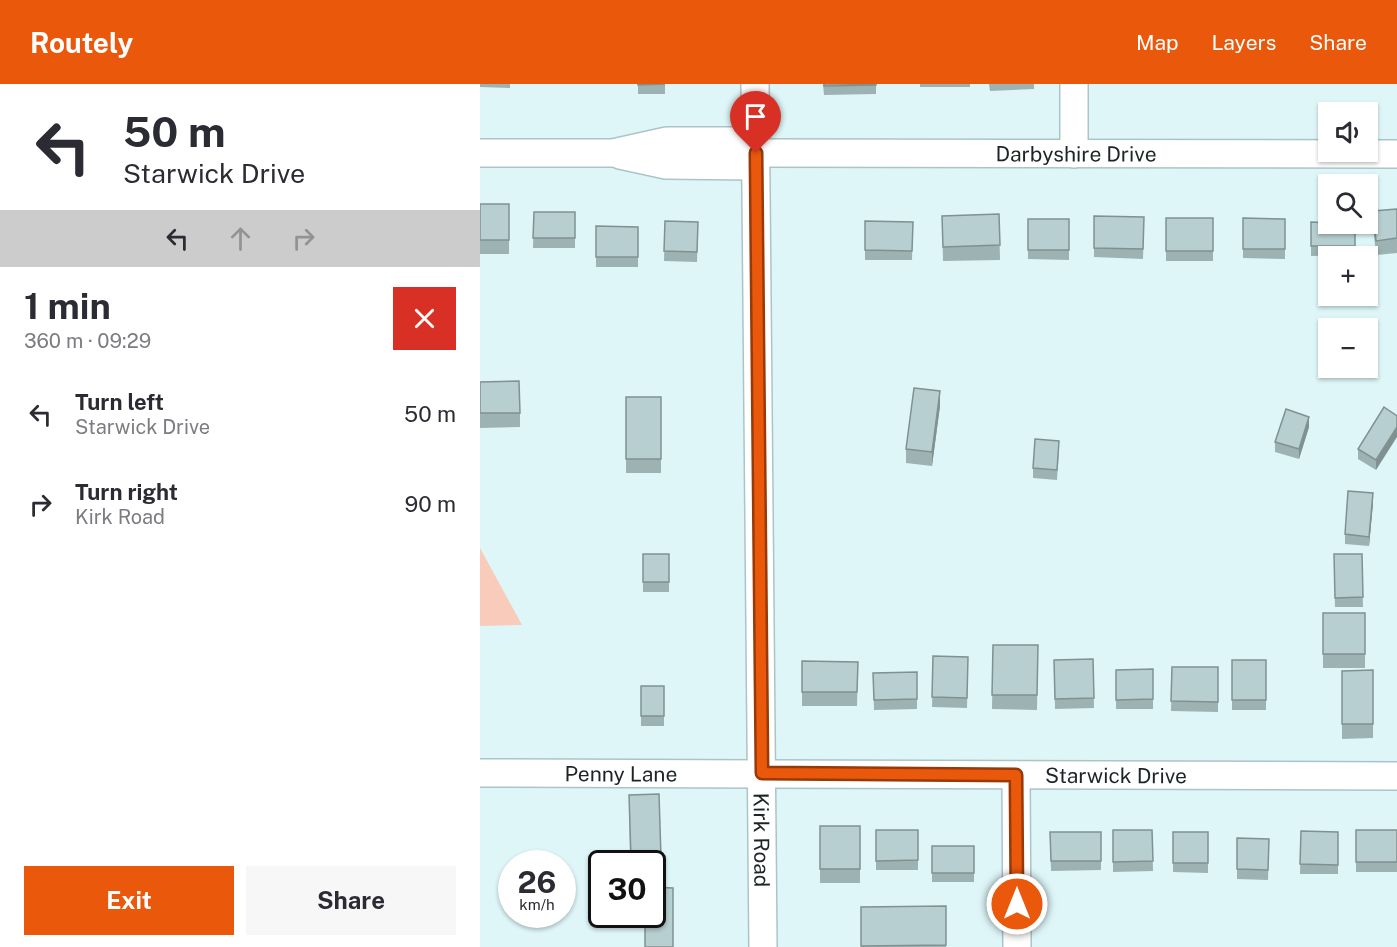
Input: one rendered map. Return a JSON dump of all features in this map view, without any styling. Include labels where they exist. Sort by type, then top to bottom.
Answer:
[{"type":"street","name":"Kirk Road","points":[[755,84],[763,947]]},
{"type":"street","points":[[1074,84],[1074,154]]},
{"type":"street","name":"Darbyshire Drive","points":[[480,153],[613,153],[666,165],[755,153],[1397,154]]},
{"type":"street","name":"Penny Lane","points":[[480,773],[762,773]]},
{"type":"street","name":"Starwick Drive","points":[[762,773],[1397,776]]},
{"type":"street","points":[[1016,775],[1017,947]]},
{"type":"shaded area","points":[[480,548],[522,625],[480,626]]},
{"type":"building","points":[[824,84],[876,84],[876,85],[824,86]]},
{"type":"building","points":[[480,204],[509,204],[509,240],[480,240]]},
{"type":"building","points":[[1397,209],[1397,238],[1376,241],[1378,211]]},
{"type":"building","points":[[534,212],[575,212],[575,238],[533,238]]},
{"type":"building","points":[[999,214],[1000,245],[943,247],[942,216]]},
{"type":"building","points":[[1094,216],[1144,217],[1143,249],[1094,248]]},
{"type":"building","points":[[1166,218],[1213,218],[1213,251],[1166,251]]},
{"type":"building","points":[[1243,218],[1285,219],[1285,249],[1243,249]]},
{"type":"building","points":[[1028,219],[1069,219],[1069,250],[1028,250]]},
{"type":"building","points":[[665,221],[698,222],[697,252],[664,251]]},
{"type":"building","points":[[865,221],[913,222],[912,251],[865,250]]},
{"type":"building","points":[[1311,222],[1318,222],[1318,234],[1355,234],[1355,246],[1311,246]]},
{"type":"building","points":[[596,226],[638,227],[638,257],[596,257]]},
{"type":"building","points":[[519,381],[520,413],[480,413],[480,382]]},
{"type":"building","points":[[914,388],[940,391],[932,452],[906,449]]},
{"type":"building","points":[[626,397],[661,397],[661,459],[626,459]]},
{"type":"building","points":[[1384,407],[1397,416],[1397,427],[1376,460],[1358,449]]},
{"type":"building","points":[[1286,409],[1309,417],[1299,449],[1275,442]]},
{"type":"building","points":[[1035,439],[1059,441],[1057,470],[1033,468]]},
{"type":"building","points":[[1348,491],[1373,493],[1369,537],[1345,534]]},
{"type":"building","points":[[643,554],[669,554],[669,582],[643,582]]},
{"type":"building","points":[[1334,554],[1362,554],[1363,597],[1335,598]]},
{"type":"building","points":[[1323,613],[1365,613],[1365,654],[1323,654]]},
{"type":"building","points":[[993,645],[1038,645],[1037,695],[992,695]]},
{"type":"building","points":[[933,656],[968,657],[967,698],[932,697]]},
{"type":"building","points":[[1093,659],[1094,698],[1055,699],[1054,660]]},
{"type":"building","points":[[1232,660],[1266,660],[1266,700],[1232,700]]},
{"type":"building","points":[[802,661],[858,662],[857,692],[802,692]]},
{"type":"building","points":[[1172,667],[1218,667],[1218,702],[1171,701]]},
{"type":"building","points":[[1153,669],[1153,699],[1116,700],[1116,670]]},
{"type":"building","points":[[1373,670],[1373,724],[1342,724],[1342,671]]},
{"type":"building","points":[[917,672],[917,699],[874,700],[873,673]]},
{"type":"building","points":[[641,686],[664,686],[664,716],[641,716]]},
{"type":"building","points":[[659,794],[661,850],[631,850],[629,795]]},
{"type":"building","points":[[820,826],[860,826],[860,869],[820,869]]},
{"type":"building","points":[[876,830],[918,830],[918,860],[876,861]]},
{"type":"building","points":[[1113,830],[1152,830],[1153,861],[1113,862]]},
{"type":"building","points":[[1356,830],[1397,830],[1397,862],[1356,862]]},
{"type":"building","points":[[1301,831],[1338,832],[1338,865],[1300,864]]},
{"type":"building","points":[[1050,832],[1101,832],[1101,861],[1051,861]]},
{"type":"building","points":[[1173,832],[1208,832],[1208,863],[1173,863]]},
{"type":"building","points":[[1237,838],[1269,839],[1268,870],[1237,869]]},
{"type":"building","points":[[932,846],[974,846],[974,873],[932,873]]},
{"type":"building","points":[[666,888],[673,888],[673,947],[645,947],[645,928],[666,928]]},
{"type":"building","points":[[946,906],[946,945],[861,946],[861,907]]},
{"type":"route","points":[[756,153],[762,773],[1016,775],[1017,904]]}]
